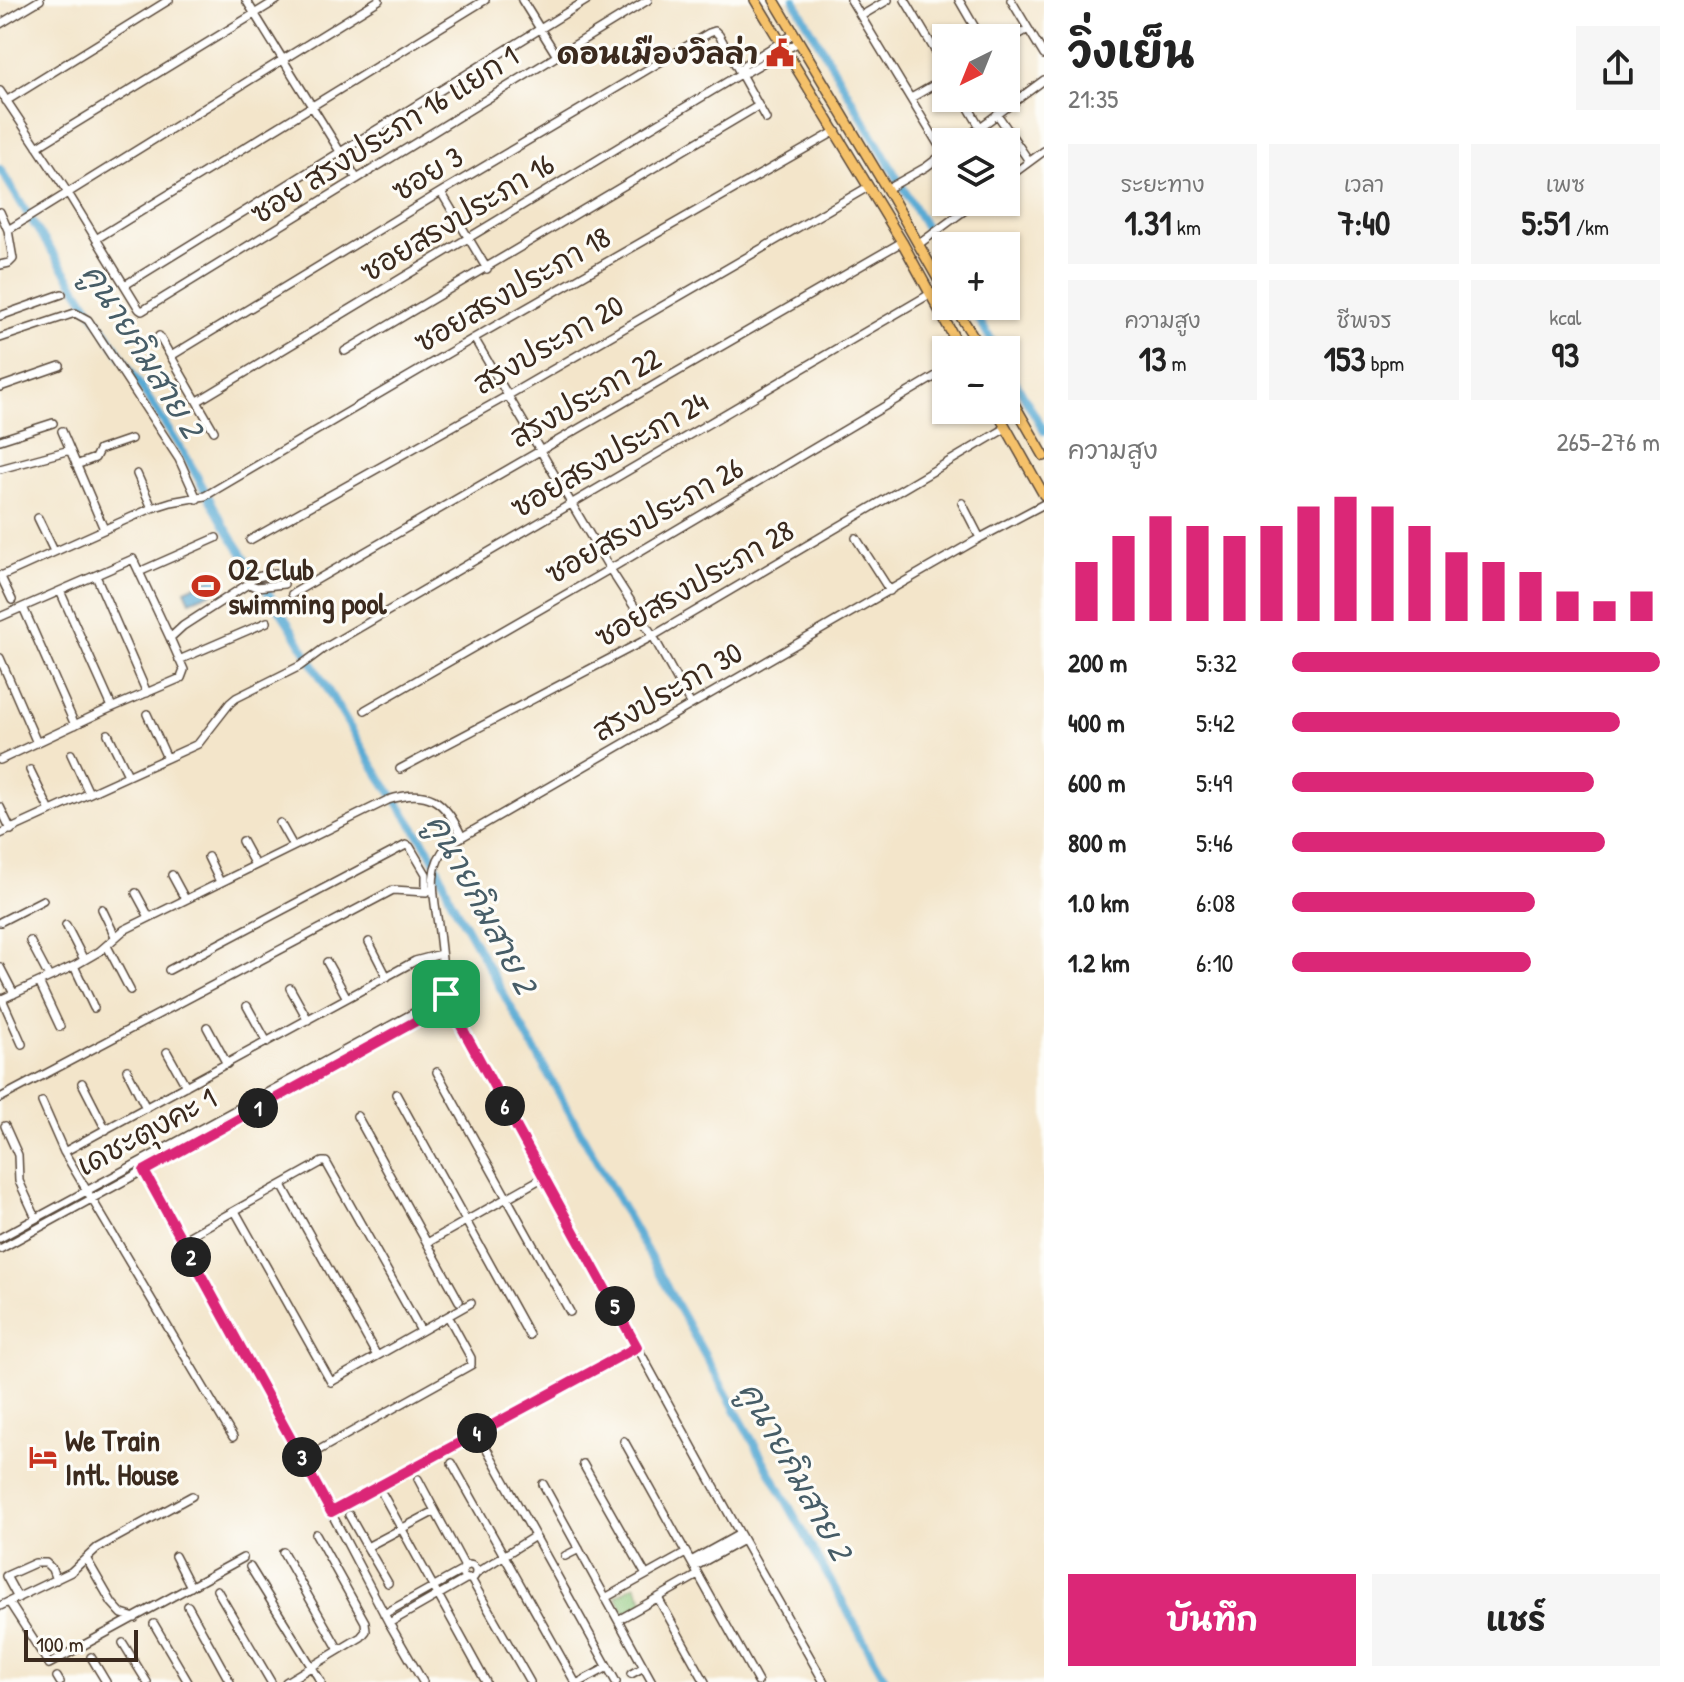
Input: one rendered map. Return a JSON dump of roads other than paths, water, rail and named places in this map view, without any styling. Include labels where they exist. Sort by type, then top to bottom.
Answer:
[{"type":"main road","points":[[755,0],[902,242],[953,336]]},
{"type":"main road","points":[[774,0],[891,187],[932,262]]},
{"type":"main road","points":[[1020,414],[1044,456]]},
{"type":"main road","points":[[1004,424],[1044,495]]},
{"type":"street","points":[[0,24],[40,0]]},
{"type":"street","points":[[6,101],[169,0]]},
{"type":"street","points":[[246,0],[357,179]]},
{"type":"street","points":[[37,147],[277,0]]},
{"type":"street","points":[[8,230],[379,0]]},
{"type":"street","points":[[96,239],[485,0]]},
{"type":"street","points":[[522,0],[557,56]]},
{"type":"street","points":[[0,91],[125,285],[587,0]]},
{"type":"street","name":"ซอย สรงประภา 16 แยก 1","points":[[125,285],[139,309],[145,310],[648,0]]},
{"type":"street","points":[[851,0],[932,132]]},
{"type":"street","points":[[861,16],[888,0]]},
{"type":"street","points":[[905,0],[932,45]]},
{"type":"street","points":[[959,0],[973,24]]},
{"type":"street","points":[[1011,0],[1044,55]]},
{"type":"street","points":[[1020,34],[1028,29]]},
{"type":"street","name":"ซอย 3","points":[[171,356],[709,33],[715,31],[719,35],[740,74]]},
{"type":"street","name":"ซอยสรงประภา 16","points":[[198,401],[747,72],[796,38]]},
{"type":"street","points":[[740,74],[766,119]]},
{"type":"street","points":[[1020,97],[1044,80]]},
{"type":"street","points":[[911,98],[932,86]]},
{"type":"street","points":[[345,351],[758,106]]},
{"type":"street","points":[[971,112],[980,127],[1001,112]]},
{"type":"street","points":[[996,116],[1029,161]]},
{"type":"street","name":"ซอยสรงประภา 18","points":[[0,575],[152,508],[201,498],[213,492],[836,131]]},
{"type":"street","points":[[1020,168],[1044,151]]},
{"type":"street","points":[[891,187],[932,163]]},
{"type":"street","name":"สรงประภา 20","points":[[250,540],[507,396],[868,187]]},
{"type":"street","points":[[441,192],[487,269]]},
{"type":"street","points":[[0,212],[8,230],[13,259],[0,265]]},
{"type":"street","points":[[923,242],[957,216]]},
{"type":"street","name":"สรงประภา 22","points":[[292,594],[902,242]]},
{"type":"street","points":[[0,316],[62,294]]},
{"type":"street","name":"ซอยสรงประภา 24","points":[[0,834],[198,744],[233,701],[300,666],[573,502],[930,294]]},
{"type":"street","points":[[0,338],[75,313],[88,320],[201,498]]},
{"type":"street","points":[[159,336],[214,431]]},
{"type":"street","points":[[474,338],[653,636],[691,705]]},
{"type":"street","points":[[1,384],[60,366]]},
{"type":"street","name":"ซอยสรงประภา 26","points":[[365,710],[932,378]]},
{"type":"street","points":[[0,440],[53,423]]},
{"type":"street","name":"ซอยสรงประภา 28","points":[[400,769],[653,636],[1006,428]]},
{"type":"street","points":[[62,431],[104,529]]},
{"type":"street","points":[[76,465],[95,458],[99,450],[131,439]]},
{"type":"street","points":[[0,469],[70,450]]},
{"type":"street","points":[[137,474],[152,508]]},
{"type":"street","points":[[962,503],[980,538]]},
{"type":"street","name":"สรงประภา 30","points":[[445,1000],[441,954],[429,890],[440,855],[448,845],[1044,504]]},
{"type":"street","points":[[38,518],[54,551]]},
{"type":"street","points":[[139,572],[216,538]]},
{"type":"street","points":[[856,538],[890,591]]},
{"type":"street","points":[[0,617],[133,559],[184,670],[181,678],[1,757]]},
{"type":"street","points":[[170,638],[183,626],[252,583],[274,574]]},
{"type":"street","points":[[0,575],[12,600]]},
{"type":"street","points":[[96,576],[147,693]]},
{"type":"street","points":[[252,583],[281,584]]},
{"type":"street","points":[[60,591],[112,707]]},
{"type":"street","points":[[23,607],[75,725]]},
{"type":"street","points":[[179,660],[267,622]]},
{"type":"street","points":[[0,658],[37,743]]},
{"type":"street","points":[[147,714],[167,758]]},
{"type":"street","points":[[108,734],[128,775]]},
{"type":"street","points":[[71,754],[89,793]]},
{"type":"street","points":[[30,770],[50,811]]},
{"type":"street","points":[[22,1044],[1,1000],[74,966],[107,946],[115,936],[149,917],[388,800],[409,794],[427,795],[438,802],[462,837]]},
{"type":"street","points":[[0,807],[11,830]]},
{"type":"street","points":[[280,823],[293,846]]},
{"type":"street","points":[[242,841],[255,865]]},
{"type":"street","points":[[0,1098],[393,890],[429,890],[426,874],[406,845],[169,970]]},
{"type":"street","points":[[208,857],[220,882]]},
{"type":"street","points":[[172,875],[185,899]]},
{"type":"street","points":[[136,893],[149,917]]},
{"type":"street","points":[[0,922],[43,900]]},
{"type":"street","points":[[102,909],[115,936]]},
{"type":"street","points":[[66,925],[84,960]]},
{"type":"street","points":[[30,941],[49,977]]},
{"type":"street","points":[[369,942],[387,977]]},
{"type":"street","points":[[107,946],[130,990]]},
{"type":"street","points":[[64,1152],[424,957],[441,954]]},
{"type":"street","points":[[327,962],[347,998]]},
{"type":"street","points":[[74,966],[94,1008]]},
{"type":"street","points":[[0,967],[14,994]]},
{"type":"street","points":[[39,982],[60,1027]]},
{"type":"street","points":[[290,988],[308,1020]]},
{"type":"street","points":[[445,1000],[824,1682]]},
{"type":"street","name":"เดชะตุงคะ 1","points":[[0,1249],[445,1000]]},
{"type":"street","points":[[247,1006],[267,1042]]},
{"type":"street","points":[[207,1027],[227,1064]]},
{"type":"street","points":[[167,1052],[186,1086]]},
{"type":"street","points":[[127,1070],[146,1108]]},
{"type":"street","points":[[437,1072],[570,1312]]},
{"type":"street","points":[[82,1083],[106,1130]]},
{"type":"street","points":[[396,1094],[529,1335]]},
{"type":"street","points":[[42,1102],[64,1152],[233,1437]]},
{"type":"street","points":[[357,1116],[459,1301]]},
{"type":"street","points":[[5,1126],[18,1155],[19,1181],[36,1218]]},
{"type":"street","points":[[182,1240],[326,1162],[421,1331]]},
{"type":"street","points":[[142,1167],[423,1682]]},
{"type":"street","name":"เดชะตุงคะ 1","points":[[0,1238],[87,1190],[142,1167]]},
{"type":"street","points":[[427,1243],[544,1177]]},
{"type":"street","points":[[282,1185],[377,1356]]},
{"type":"street","points":[[235,1211],[331,1382],[471,1303]]},
{"type":"street","points":[[303,1459],[471,1365],[471,1358],[448,1316]]},
{"type":"street","points":[[331,1512],[637,1347]]},
{"type":"street","points":[[624,1441],[758,1682]]},
{"type":"street","points":[[483,1442],[616,1682]]},
{"type":"street","points":[[452,1463],[578,1682],[608,1667]]},
{"type":"street","points":[[583,1464],[646,1575]]},
{"type":"street","points":[[418,1479],[464,1568],[463,1575],[471,1577]]},
{"type":"street","points":[[543,1484],[652,1682]]},
{"type":"street","points":[[383,1495],[486,1682]]},
{"type":"street","points":[[0,1606],[71,1572],[97,1548],[192,1496]]},
{"type":"street","points":[[367,1547],[435,1511]]},
{"type":"street","points":[[349,1515],[388,1583]]},
{"type":"street","points":[[286,1682],[366,1631],[365,1622],[316,1534]]},
{"type":"street","points":[[389,1623],[471,1577],[535,1536]]},
{"type":"street","points":[[605,1598],[646,1575],[690,1560],[741,1537]]},
{"type":"street","points":[[565,1556],[579,1549]]},
{"type":"street","points":[[283,1552],[339,1650]]},
{"type":"street","points":[[175,1556],[191,1587]]},
{"type":"street","points":[[86,1558],[112,1603],[122,1614],[135,1618]]},
{"type":"street","points":[[56,1580],[46,1563],[35,1563],[6,1576],[13,1600],[48,1665],[243,1558]]},
{"type":"street","points":[[384,1614],[432,1585],[472,1566],[471,1577],[530,1682]]},
{"type":"street","points":[[250,1567],[321,1682]]},
{"type":"street","points":[[618,1620],[698,1575]]},
{"type":"street","points":[[217,1590],[271,1682]]},
{"type":"street","points":[[658,1598],[705,1682]]},
{"type":"street","points":[[188,1606],[230,1682]]},
{"type":"street","points":[[154,1624],[188,1682]]},
{"type":"street","points":[[123,1643],[147,1682]]},
{"type":"street","points":[[91,1657],[106,1682]]},
{"type":"street","points":[[631,1674],[644,1667]]},
{"type":"water","name":"O2 Club swimming pool","points":[[217,576],[220,583],[215,591],[190,601],[185,590]]},
{"type":"waterway","points":[[794,0],[932,238]]},
{"type":"waterway","name":"คูนายกิมสาย 2","points":[[0,169],[188,460],[227,530],[290,626],[373,766],[429,850],[450,898],[887,1682]]},
{"type":"waterway","points":[[979,320],[989,336]]},
{"type":"waterway","points":[[1020,389],[1044,431]]},
{"type":"place","name":"ดอนเมืองวิลล่า","points":[[780,53]]},
{"type":"place","name":"O2 Club swimming pool","points":[[206,586]]},
{"type":"place","name":"We Train Intl. House","points":[[43,1457]]}]
